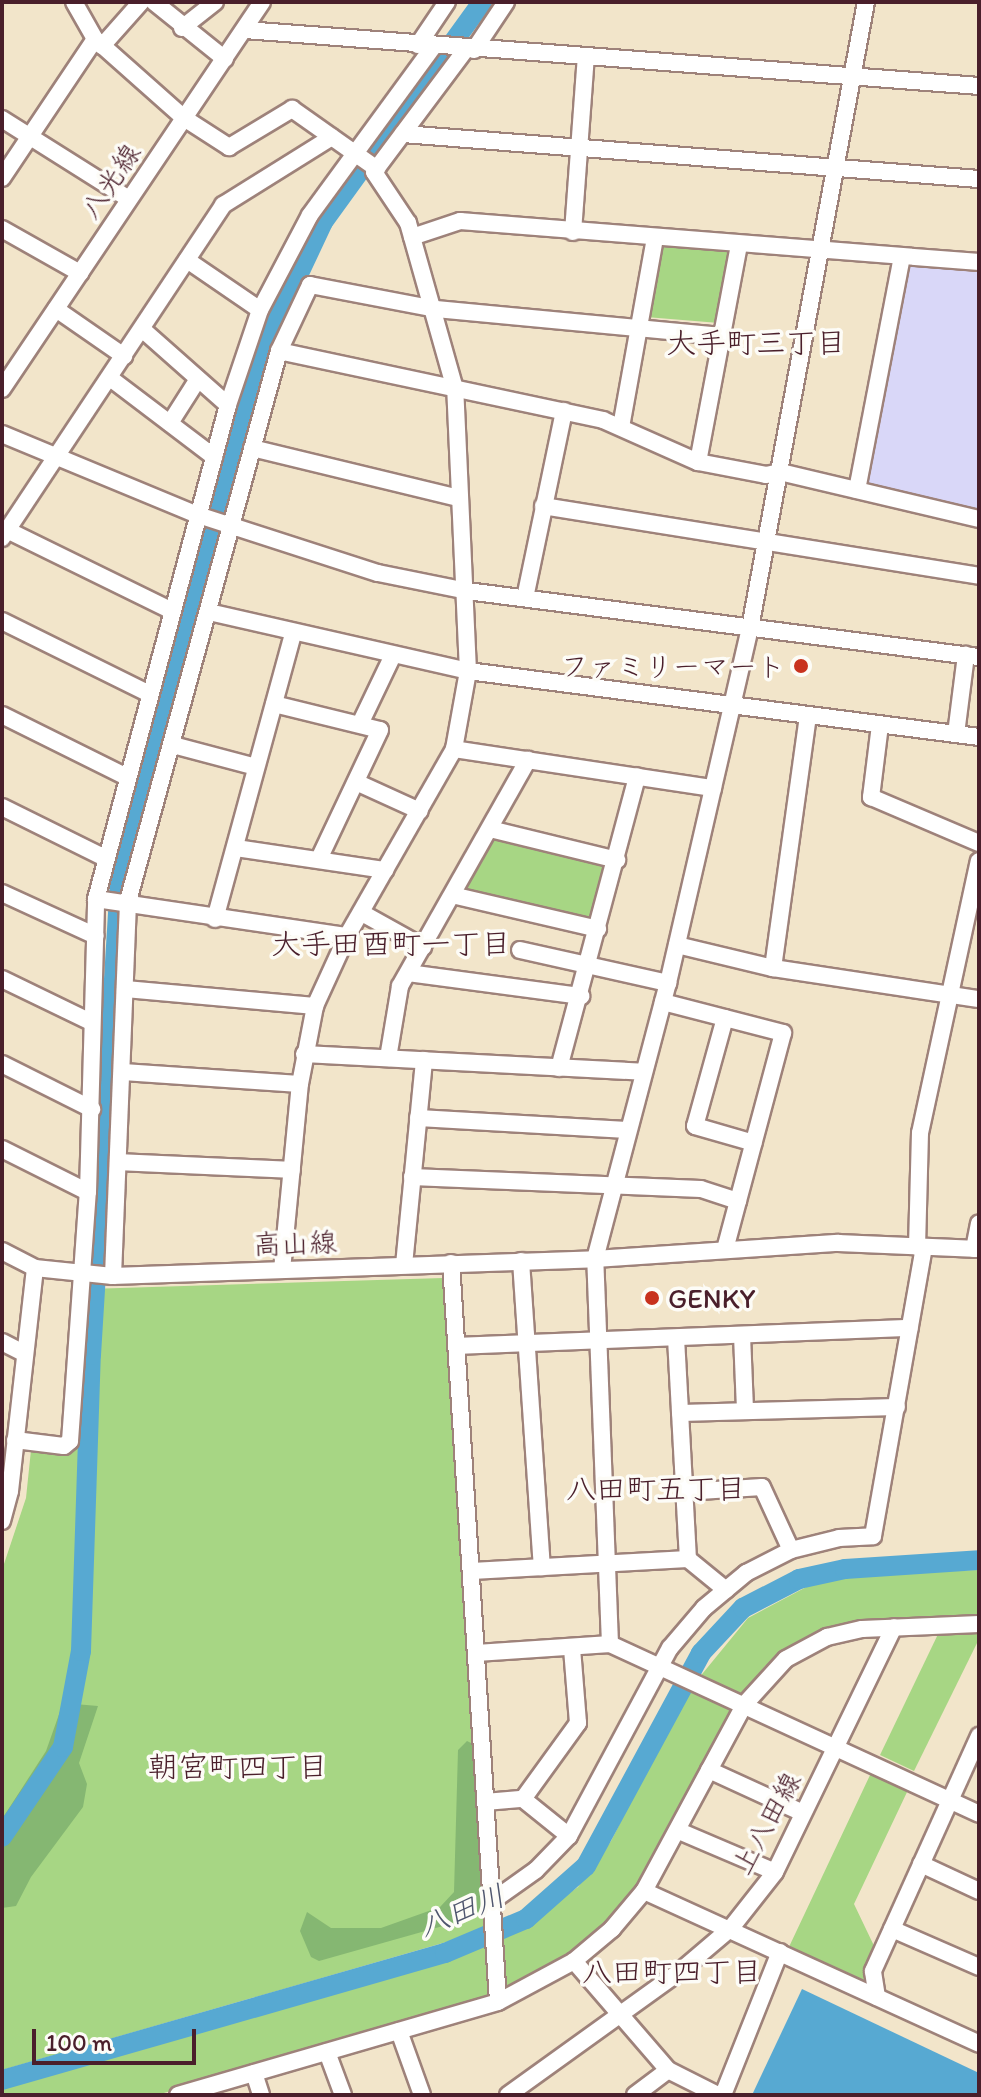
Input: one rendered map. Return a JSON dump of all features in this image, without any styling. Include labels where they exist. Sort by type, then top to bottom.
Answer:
[{"type":"street","points":[[74,2],[99,42],[184,118],[229,147],[292,109],[366,161],[412,237],[436,309],[455,389],[458,498],[467,591],[468,671],[454,749],[347,936],[315,1006],[300,1084],[282,1270]]},
{"type":"street","points":[[2,178],[99,42],[141,2]]},
{"type":"street","points":[[154,2],[182,28],[225,59]]},
{"type":"street","points":[[182,28],[215,2]]},
{"type":"street","name":"八光線","points":[[4,383],[262,2]]},
{"type":"street","points":[[366,161],[447,2]]},
{"type":"street","points":[[95,1276],[88,1192],[96,899],[172,611],[201,516],[228,405],[260,310],[310,215],[366,161],[403,134],[506,2]]},
{"type":"street","points":[[610,1644],[595,1259],[668,983],[750,628],[866,2]]},
{"type":"street","points":[[245,30],[470,50],[979,86]]},
{"type":"street","points":[[573,232],[586,57]]},
{"type":"street","points":[[2,119],[129,199]]},
{"type":"street","points":[[403,134],[979,179]]},
{"type":"street","points":[[172,611],[5,534],[223,205],[332,137]]},
{"type":"street","points":[[412,237],[460,221],[979,262]]},
{"type":"street","points":[[2,229],[80,273]]},
{"type":"street","points":[[621,427],[655,238]]},
{"type":"street","points":[[698,462],[739,244]]},
{"type":"street","points":[[857,490],[902,257]]},
{"type":"street","points":[[187,260],[260,310]]},
{"type":"street","points":[[15,1440],[64,1446],[70,1441],[95,1276],[119,1162],[128,901],[279,351],[310,285],[436,309],[639,325],[722,336]]},
{"type":"street","points":[[56,309],[124,356]]},
{"type":"street","points":[[142,329],[228,405]]},
{"type":"street","points":[[279,351],[564,411],[621,427],[698,462],[766,475],[780,472],[979,519]]},
{"type":"street","points":[[110,378],[214,457]]},
{"type":"street","points":[[170,423],[198,379]]},
{"type":"street","points":[[525,598],[564,411]]},
{"type":"street","points":[[2,434],[201,516],[322,559],[467,591],[972,656],[956,734]]},
{"type":"street","points":[[252,448],[458,498]]},
{"type":"street","points":[[543,506],[979,576]]},
{"type":"street","points":[[209,612],[468,671],[979,737]]},
{"type":"street","points":[[2,621],[150,694]]},
{"type":"street","points":[[215,919],[293,633]]},
{"type":"street","points":[[360,724],[393,655]]},
{"type":"street","points":[[274,704],[380,730],[319,859]]},
{"type":"street","points":[[2,715],[127,777]]},
{"type":"street","points":[[773,968],[808,717]]},
{"type":"street","points":[[880,725],[871,797],[979,843]]},
{"type":"street","points":[[173,745],[256,767]]},
{"type":"street","points":[[454,749],[713,788]]},
{"type":"street","points":[[388,1058],[400,986],[528,760]]},
{"type":"street","points":[[559,1068],[581,996],[637,776]]},
{"type":"street","points":[[356,782],[420,811]]},
{"type":"street","points":[[2,807],[105,858]]},
{"type":"street","points":[[490,829],[617,860]]},
{"type":"street","points":[[236,848],[385,870]]},
{"type":"street","points":[[491,1909],[569,1836],[660,1666],[685,1629],[726,1590],[791,1550],[839,1538],[873,1536],[897,1407],[921,1248],[920,1133],[979,861]]},
{"type":"street","points":[[2,893],[96,936]]},
{"type":"street","points":[[452,895],[598,929]]},
{"type":"street","points":[[96,899],[128,901],[215,919],[347,936]]},
{"type":"street","points":[[362,913],[423,947]]},
{"type":"street","points":[[677,945],[773,968],[979,999]]},
{"type":"street","points":[[520,950],[668,983]]},
{"type":"street","points":[[408,973],[581,996]]},
{"type":"street","points":[[2,979],[91,1022]]},
{"type":"street","points":[[125,989],[315,1006]]},
{"type":"street","points":[[663,1002],[783,1033],[725,1249]]},
{"type":"street","points":[[725,1018],[695,1126],[754,1143]]},
{"type":"street","points":[[304,1054],[643,1072]]},
{"type":"street","points":[[404,1265],[424,1060]]},
{"type":"street","points":[[2,1064],[92,1109]]},
{"type":"street","points":[[123,1072],[300,1084]]},
{"type":"street","points":[[418,1118],[628,1130]]},
{"type":"street","points":[[2,1149],[88,1192]]},
{"type":"street","points":[[119,1162],[292,1170]]},
{"type":"street","points":[[412,1177],[701,1189],[738,1201]]},
{"type":"street","points":[[976,1249],[979,1223]]},
{"type":"street","name":"高山線","points":[[2,1251],[35,1268],[95,1276],[595,1259],[838,1243],[976,1249]]},
{"type":"street","points":[[521,1261],[542,1567]]},
{"type":"street","points":[[451,1263],[498,2002]]},
{"type":"street","points":[[2,1521],[15,1440],[35,1268]]},
{"type":"street","points":[[457,1346],[910,1328]]},
{"type":"street","points":[[742,1335],[745,1411]]},
{"type":"street","points":[[676,1338],[688,1559]]},
{"type":"street","points":[[2,1342],[24,1353]]},
{"type":"street","points":[[680,1413],[897,1407]]},
{"type":"street","points":[[684,1492],[762,1487],[791,1550]]},
{"type":"street","points":[[472,1571],[688,1559],[726,1590]]},
{"type":"street","points":[[178,2095],[498,2002],[574,1961],[612,1929],[644,1891],[679,1831],[744,1705],[766,1676],[805,1647],[862,1629],[979,1624]]},
{"type":"street","name":"上八田線","points":[[508,2095],[731,1928],[775,1872],[894,1627]]},
{"type":"street","points":[[477,1653],[610,1644],[979,1814]]},
{"type":"street","points":[[523,1799],[578,1723],[572,1648]]},
{"type":"street","points":[[877,1997],[873,1971],[979,1736]]},
{"type":"street","points":[[709,1770],[803,1813]]},
{"type":"street","points":[[485,1802],[523,1799],[569,1836]]},
{"type":"street","points":[[679,1831],[775,1872]]},
{"type":"street","points":[[921,1864],[979,1891]]},
{"type":"street","points":[[644,1891],[731,1928],[979,2044]]},
{"type":"street","points":[[892,1929],[979,1967]]},
{"type":"street","points":[[574,1961],[668,2070],[720,2095],[780,1952]]},
{"type":"street","points":[[399,2031],[422,2095]]},
{"type":"street","points":[[327,2052],[343,2095]]},
{"type":"street","points":[[635,2095],[668,2070]]},
{"type":"street","points":[[254,2073],[261,2095]]},
{"type":"shaded area","points":[[908,264],[979,270],[979,513],[863,481]]},
{"type":"green space","points":[[663,246],[729,252],[719,323],[646,317]]},
{"type":"green space","points":[[495,835],[611,863],[595,921],[463,891]]},
{"type":"green space","points":[[443,1278],[448,1281],[488,1930],[2,2070],[2,1570],[26,1498],[31,1450],[72,1449],[88,1289]]},
{"type":"green space","points":[[979,1570],[979,1619],[832,1628],[765,1666],[735,1705],[638,1887],[576,1951],[492,1998],[157,2095],[2,2095],[2,2088],[479,1947],[516,1930],[578,1887],[611,1841],[685,1695],[748,1618],[812,1584],[858,1573]]},
{"type":"green space","points":[[979,1629],[979,1639],[914,1771],[880,1755],[940,1630]]},
{"type":"green space","points":[[63,1703],[98,1706],[79,1763],[87,1784],[83,1807],[31,1877],[16,1906],[2,1908],[2,1819],[46,1751]]},
{"type":"green space","points":[[467,1741],[475,1745],[485,1909],[450,1924],[319,1961],[311,1957],[300,1931],[307,1912],[331,1928],[381,1928],[440,1907],[454,1892],[458,1750]]},
{"type":"green space","points":[[871,1773],[908,1790],[854,1904],[876,1950],[871,1979],[864,1985],[788,1949]]},
{"type":"water","points":[[802,1989],[979,2073],[979,2095],[752,2095]]},
{"type":"waterway","points":[[2,1837],[63,1747],[81,1651],[91,1355],[121,866],[260,356],[323,222],[482,2]]},
{"type":"waterway","name":"八田川","points":[[2,2080],[445,1953],[526,1919],[586,1866],[701,1653],[743,1608],[799,1579],[845,1569],[979,1560]]},
{"type":"place","name":"ファミリーマート","points":[[801,666]]},
{"type":"place","name":"GENKY","points":[[652,1298]]},
{"type":"district","name":"大手町三丁目","points":[[756,343]]},
{"type":"district","name":"大手田酉町一丁目","points":[[391,944]]},
{"type":"district","name":"八田町五丁目","points":[[656,1489]]},
{"type":"district","name":"朝宮町四丁目","points":[[238,1767]]},
{"type":"district","name":"八田町四丁目","points":[[672,1972]]}]
